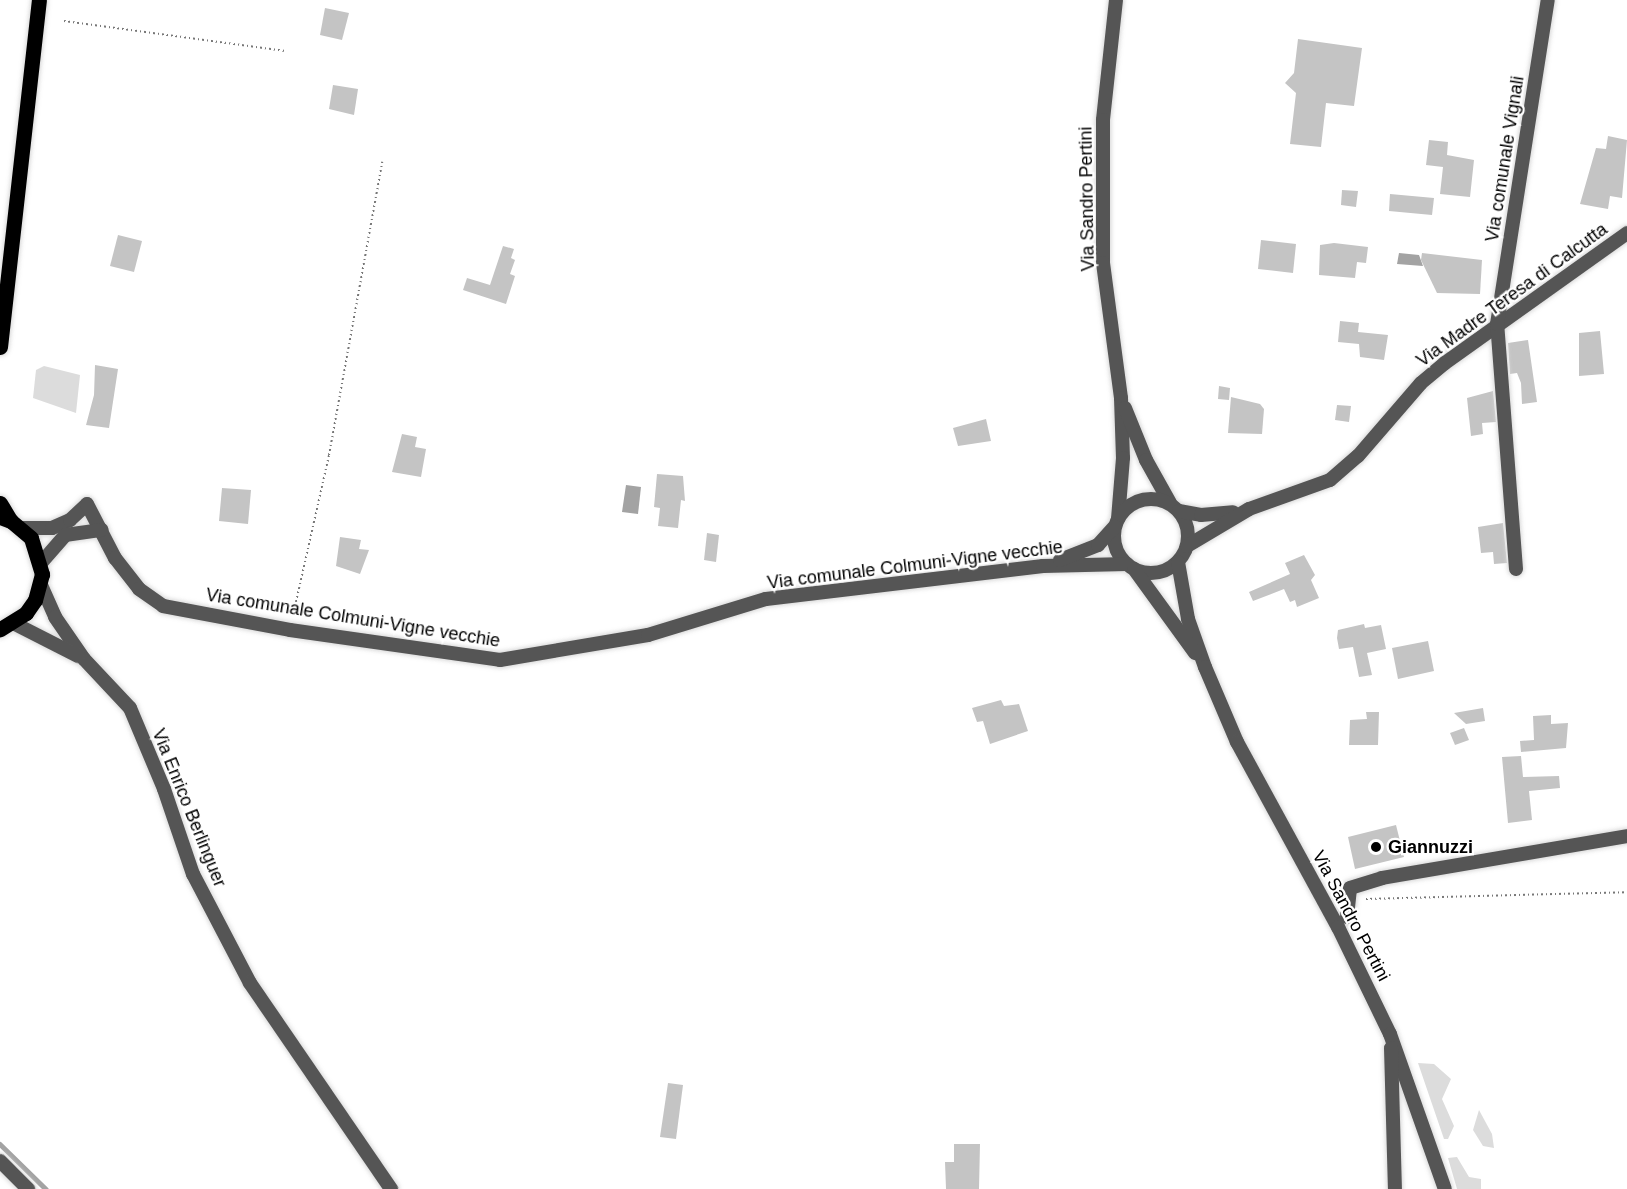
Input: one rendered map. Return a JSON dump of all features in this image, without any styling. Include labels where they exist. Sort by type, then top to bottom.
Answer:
[{"type":"main road","points":[[0,347],[39,0]]},
{"type":"main road","points":[[0,503],[11,522],[31,538],[41,563],[41,585],[30,607],[7,626]]},
{"type":"street","name":"Via Sandro Pertini","points":[[1116,0],[1103,120],[1103,263],[1121,398]]},
{"type":"street","name":"Via comunale Vignali","points":[[1516,569],[1497,324],[1548,0]]},
{"type":"street","name":"Via Madre Teresa di Calcutta","points":[[1187,546],[1249,509],[1330,480],[1358,456],[1421,383],[1497,324],[1627,233]]},
{"type":"street","points":[[1121,398],[1146,460],[1175,507],[1188,534],[1187,546],[1178,562],[1157,572],[1130,566],[1115,547],[1123,458],[1121,398]]},
{"type":"street","points":[[1043,566],[1084,553],[1109,537],[1125,509],[1141,500],[1175,507]]},
{"type":"street","name":"Via comunale Colmuni-Vigne vecchie","points":[[11,522],[36,531],[61,525],[87,504],[116,558],[139,589],[163,606],[290,630],[500,660],[648,635],[766,599],[1043,566],[1130,566]]},
{"type":"street","name":"Via Madre Teresa di Calcutta","points":[[1175,507],[1201,515],[1249,509]]},
{"type":"street","points":[[41,563],[65,535],[102,530]]},
{"type":"street","name":"Via Sandro Pertini","points":[[1178,562],[1188,619],[1205,667],[1237,742],[1338,927],[1390,1034],[1444,1189]]},
{"type":"street","name":"Via Sandro Pertini","points":[[1130,566],[1205,667]]},
{"type":"street","name":"Via Enrico Berlinguer","points":[[41,585],[55,618],[84,659],[129,708],[165,789],[193,874],[250,984],[391,1189]]},
{"type":"street","name":"Via Enrico Berlinguer","points":[[7,626],[84,659]]},
{"type":"street","points":[[1347,917],[1350,888],[1382,878],[1627,836]]},
{"type":"street","points":[[1390,1034],[1395,1189]]},
{"type":"street","points":[[0,1161],[28,1189]]},
{"type":"path","points":[[64,21],[286,51]]},
{"type":"path","points":[[290,630],[329,455],[382,162]]},
{"type":"path","points":[[1347,917],[1361,899],[1627,892]]},
{"type":"shaded area","points":[[1399,253],[1419,255],[1423,266],[1397,264]]},
{"type":"shaded area","points":[[44,366],[80,375],[76,413],[33,398],[36,370]]},
{"type":"shaded area","points":[[626,485],[641,487],[638,514],[622,512]]},
{"type":"shaded area","points":[[1418,1063],[1434,1064],[1451,1079],[1442,1099],[1454,1126],[1448,1139],[1444,1139]]},
{"type":"shaded area","points":[[1479,1110],[1492,1134],[1494,1148],[1483,1146],[1473,1130]]},
{"type":"shaded area","points":[[1457,1157],[1469,1177],[1481,1179],[1481,1189],[1457,1189],[1448,1158]]},
{"type":"building","points":[[325,8],[349,13],[342,40],[320,35]]},
{"type":"building","points":[[1298,39],[1362,48],[1354,106],[1326,103],[1321,147],[1290,144],[1296,93],[1285,83],[1294,73]]},
{"type":"building","points":[[333,85],[358,89],[354,115],[329,109]]},
{"type":"building","points":[[1608,136],[1627,140],[1622,198],[1610,196],[1608,209],[1580,204],[1596,148],[1606,149]]},
{"type":"building","points":[[1429,140],[1448,142],[1447,155],[1474,160],[1470,197],[1440,194],[1443,167],[1426,165]]},
{"type":"building","points":[[1342,190],[1358,191],[1356,207],[1341,205]]},
{"type":"building","points":[[1390,194],[1434,198],[1432,215],[1389,211]]},
{"type":"building","points":[[118,235],[142,241],[134,272],[110,266]]},
{"type":"building","points":[[1261,240],[1296,244],[1293,273],[1258,269]]},
{"type":"building","points":[[1334,243],[1368,247],[1366,263],[1357,262],[1355,278],[1319,275],[1320,245]]},
{"type":"building","points":[[503,246],[514,249],[511,258],[515,260],[510,274],[515,276],[506,304],[463,290],[467,278],[490,285]]},
{"type":"building","points":[[1422,253],[1482,260],[1480,294],[1437,293],[1421,260]]},
{"type":"building","points":[[1340,321],[1359,323],[1358,332],[1388,335],[1384,360],[1360,357],[1359,344],[1338,342]]},
{"type":"building","points":[[1600,331],[1604,374],[1579,376],[1579,333]]},
{"type":"building","points":[[1528,340],[1537,402],[1522,404],[1521,383],[1517,373],[1510,374],[1508,343]]},
{"type":"building","points":[[95,365],[118,369],[109,428],[86,425],[94,395]]},
{"type":"building","points":[[1219,386],[1230,388],[1229,400],[1218,399]]},
{"type":"building","points":[[1493,391],[1496,422],[1482,423],[1483,434],[1471,436],[1467,398]]},
{"type":"building","points":[[1231,397],[1260,404],[1264,409],[1262,434],[1228,433]]},
{"type":"building","points":[[1337,405],[1351,406],[1349,422],[1335,420]]},
{"type":"building","points":[[986,419],[991,441],[958,446],[953,428]]},
{"type":"building","points":[[402,434],[417,437],[415,447],[426,449],[421,477],[392,472]]},
{"type":"building","points":[[657,474],[683,476],[685,501],[681,500],[678,528],[658,526],[660,508],[654,507]]},
{"type":"building","points":[[222,488],[251,490],[248,524],[219,521]]},
{"type":"building","points":[[1503,523],[1507,563],[1494,564],[1493,552],[1481,553],[1478,527]]},
{"type":"building","points":[[707,533],[719,535],[716,562],[704,560]]},
{"type":"building","points":[[340,537],[361,540],[359,549],[369,550],[360,574],[336,566]]},
{"type":"building","points":[[1304,555],[1315,575],[1311,580],[1319,598],[1297,607],[1295,600],[1290,602],[1284,589],[1253,601],[1249,592],[1290,574],[1285,563]]},
{"type":"building","points":[[1364,624],[1365,628],[1381,625],[1386,649],[1367,653],[1372,675],[1359,677],[1353,647],[1339,649],[1337,638],[1338,630]]},
{"type":"building","points":[[1428,641],[1434,671],[1398,679],[1392,648]]},
{"type":"building","points":[[1001,700],[1004,706],[1019,704],[1028,731],[990,744],[983,721],[977,722],[972,708]]},
{"type":"building","points":[[1483,708],[1485,721],[1466,724],[1454,713]]},
{"type":"building","points":[[1366,712],[1379,712],[1378,745],[1349,745],[1350,720],[1367,719]]},
{"type":"building","points":[[1551,715],[1551,724],[1568,723],[1566,748],[1521,752],[1520,741],[1534,740],[1533,716]]},
{"type":"building","points":[[1464,728],[1469,740],[1455,745],[1450,733]]},
{"type":"building","points":[[1521,756],[1523,777],[1559,776],[1560,788],[1529,791],[1532,820],[1508,823],[1502,757]]},
{"type":"building","name":"Giannuzzi","points":[[1396,825],[1404,857],[1355,869],[1348,837]]},
{"type":"building","points":[[668,1083],[683,1085],[676,1139],[660,1137]]},
{"type":"building","points":[[954,1144],[980,1144],[979,1189],[946,1189],[945,1162],[954,1162]]},
{"type":"waterway","points":[[0,1144],[46,1189]]},
{"type":"place","name":"Giannuzzi","points":[[1376,847]]}]
